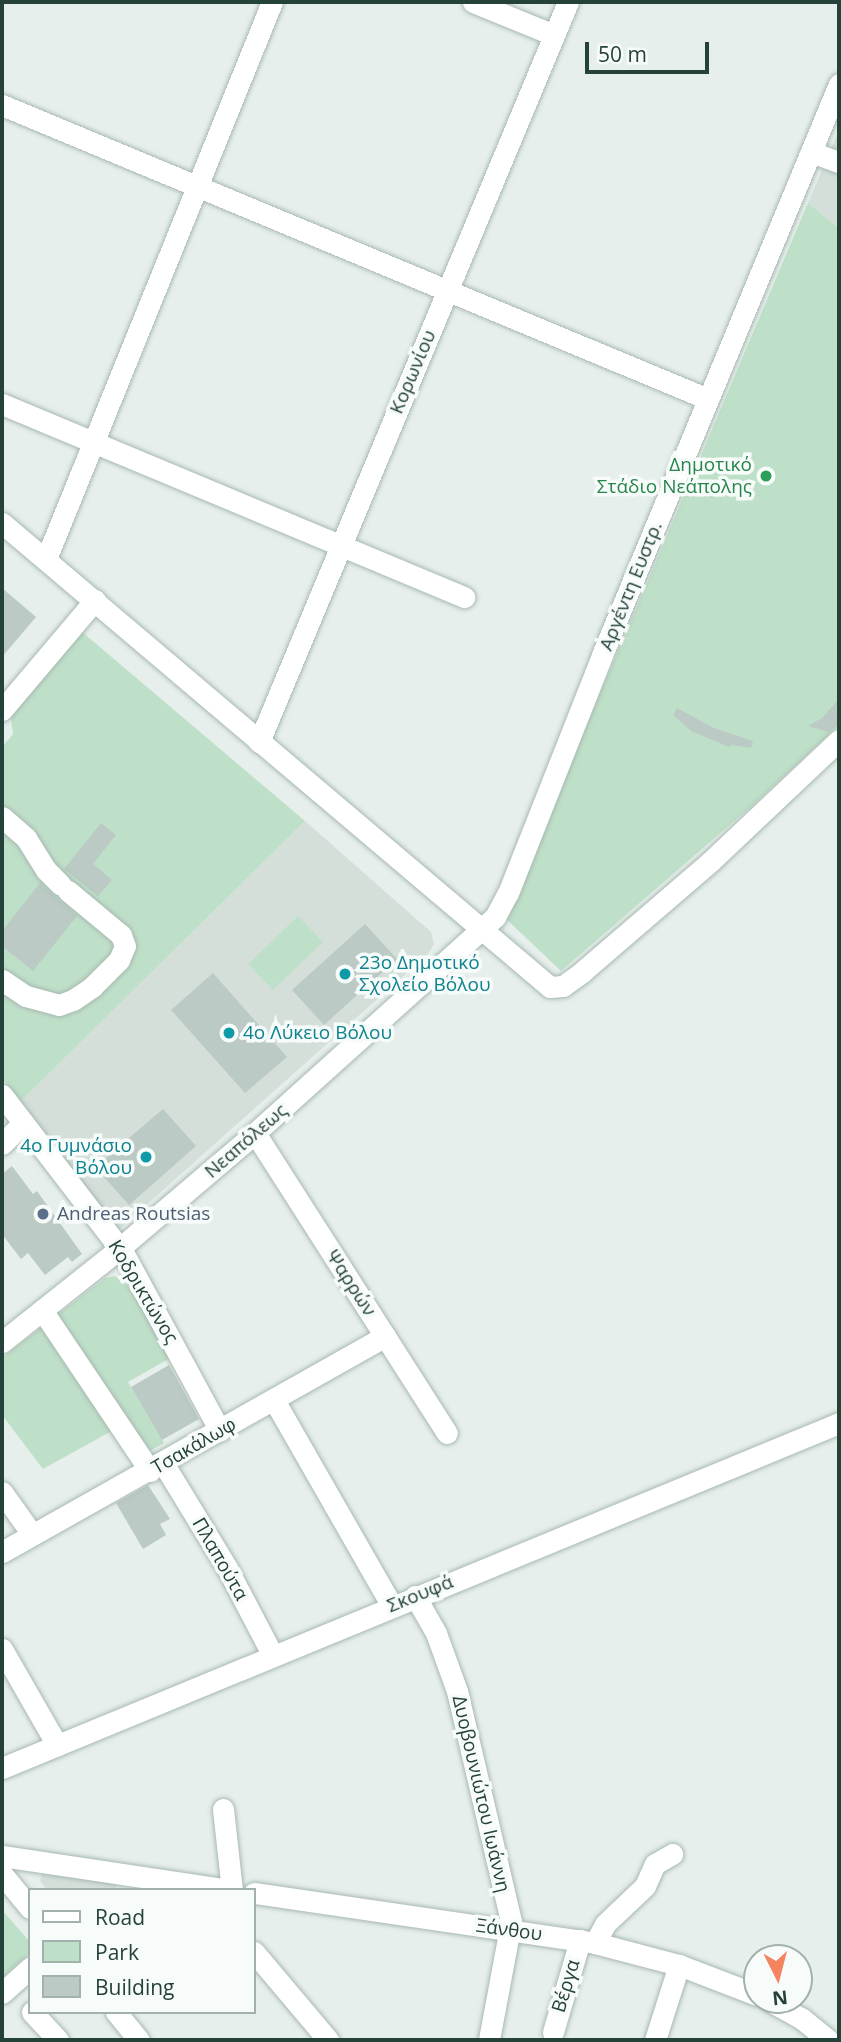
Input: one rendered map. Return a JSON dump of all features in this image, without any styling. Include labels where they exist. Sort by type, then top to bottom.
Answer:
[{"type":"street","points":[[46,559],[272,2]]},
{"type":"street","points":[[473,2],[554,35]]},
{"type":"street","name":"Κορωνίου","points":[[259,742],[568,2]]},
{"type":"street","name":"Αργέντη Ευστρ.","points":[[482,930],[495,917],[508,893],[839,84]]},
{"type":"street","points":[[2,105],[708,399]]},
{"type":"street","points":[[811,152],[839,162]]},
{"type":"street","points":[[2,404],[464,597]]},
{"type":"street","points":[[2,523],[550,987],[563,986],[711,861],[839,740]]},
{"type":"street","points":[[2,710],[95,600]]},
{"type":"street","points":[[2,817],[26,838],[46,870],[121,935],[125,943],[122,956],[92,987],[74,1000],[59,1005],[26,996],[2,980]]},
{"type":"street","name":"Νεαπόλεως","points":[[2,1342],[120,1248],[255,1133],[482,930]]},
{"type":"street","name":"Κοδρικτώνος","points":[[2,1096],[120,1248],[220,1431]]},
{"type":"street","points":[[2,1144],[23,1123]]},
{"type":"street","name":"Ψαρρών","points":[[255,1133],[447,1433]]},
{"type":"street","name":"Πλαπούτα","points":[[42,1310],[227,1568],[273,1656]]},
{"type":"street","name":"Τσακάλωφ","points":[[2,1552],[385,1336]]},
{"type":"street","points":[[274,1400],[392,1606]]},
{"type":"street","name":"Σκουφά","points":[[2,1768],[839,1423]]},
{"type":"street","points":[[2,1492],[32,1534]]},
{"type":"street","name":"Δυοβουνιώτου Ιωάννη","points":[[415,1596],[436,1633],[457,1691],[511,1930],[489,2040]]},
{"type":"street","points":[[2,1649],[57,1745]]},
{"type":"street","points":[[223,1809],[225,1888]]},
{"type":"street","name":"Βέργα","points":[[553,2032],[587,1942],[645,1886],[655,1864],[672,1854]]},
{"type":"street","points":[[2,1856],[218,1888]]},
{"type":"street","points":[[2,1874],[28,1906]]},
{"type":"street","name":"Ξάνθου","points":[[256,1893],[587,1942],[679,1965],[743,1990]]},
{"type":"street","points":[[256,1955],[321,2038]]},
{"type":"street","points":[[655,2040],[679,1965]]},
{"type":"street","points":[[28,1970],[5,1990],[28,2009]]},
{"type":"street","points":[[34,2014],[58,2040]]},
{"type":"street","points":[[118,2014],[139,2040]]},
{"type":"street","points":[[794,2014],[828,2040]]},
{"type":"shaded area","points":[[839,130],[839,228],[808,203]]},
{"type":"shaded area","points":[[305,821],[431,932],[434,944],[428,954],[117,1231],[20,1102]]},
{"type":"shaded area","points":[[42,1872],[116,1881],[116,1888],[45,1888],[40,1881]]},
{"type":"green space","name":"Δημοτικό Στάδιο Νεάπολης","points":[[808,203],[839,228],[839,725],[754,804],[561,971],[505,918]]},
{"type":"green space","points":[[81,631],[305,821],[20,1102],[2,1078],[2,747],[13,734],[10,713]]},
{"type":"green space","points":[[298,916],[323,942],[273,990],[248,964]]},
{"type":"green space","points":[[115,1276],[130,1288],[172,1357],[128,1382],[164,1443],[146,1453],[126,1423],[43,1469],[2,1415],[2,1358],[105,1278]]},
{"type":"green space","points":[[2,1910],[28,1940],[28,1955],[2,1978]]},
{"type":"building","points":[[2,588],[36,617],[2,657]]},
{"type":"building","points":[[839,699],[839,724],[836,727],[828,732],[808,726],[822,718]]},
{"type":"building","points":[[677,708],[714,728],[753,741],[751,748],[729,747],[691,731],[673,715]]},
{"type":"building","points":[[101,823],[116,835],[93,864],[112,880],[98,896],[64,869]]},
{"type":"building","points":[[40,883],[77,916],[33,971],[2,946],[2,931]]},
{"type":"building","name":"23ο Δημοτικό Σχολείο Βόλου","points":[[365,924],[397,959],[324,1025],[292,990]]},
{"type":"building","name":"4ο Λύκειο Βόλου","points":[[213,973],[287,1057],[245,1093],[171,1010]]},
{"type":"building","name":"4ο Γυμνάσιο Βόλου","points":[[163,1109],[196,1146],[129,1205],[95,1167]]},
{"type":"building","points":[[12,1166],[33,1194],[37,1191],[82,1254],[72,1262],[68,1257],[45,1275],[28,1253],[21,1259],[2,1234],[2,1174]]},
{"type":"building","points":[[169,1365],[199,1419],[162,1440],[131,1387]]},
{"type":"building","points":[[148,1485],[170,1519],[160,1524],[166,1535],[143,1549],[116,1503]]},
{"type":"place","name":"Δημοτικό Στάδιο Νεάπολης","points":[[766,476]]},
{"type":"place","name":"23ο Δημοτικό Σχολείο Βόλου","points":[[345,974]]},
{"type":"place","name":"4ο Λύκειο Βόλου","points":[[229,1033]]},
{"type":"place","name":"4ο Γυμνάσιο Βόλου","points":[[146,1157]]},
{"type":"place","name":"Andreas Routsias","points":[[43,1214]]}]
